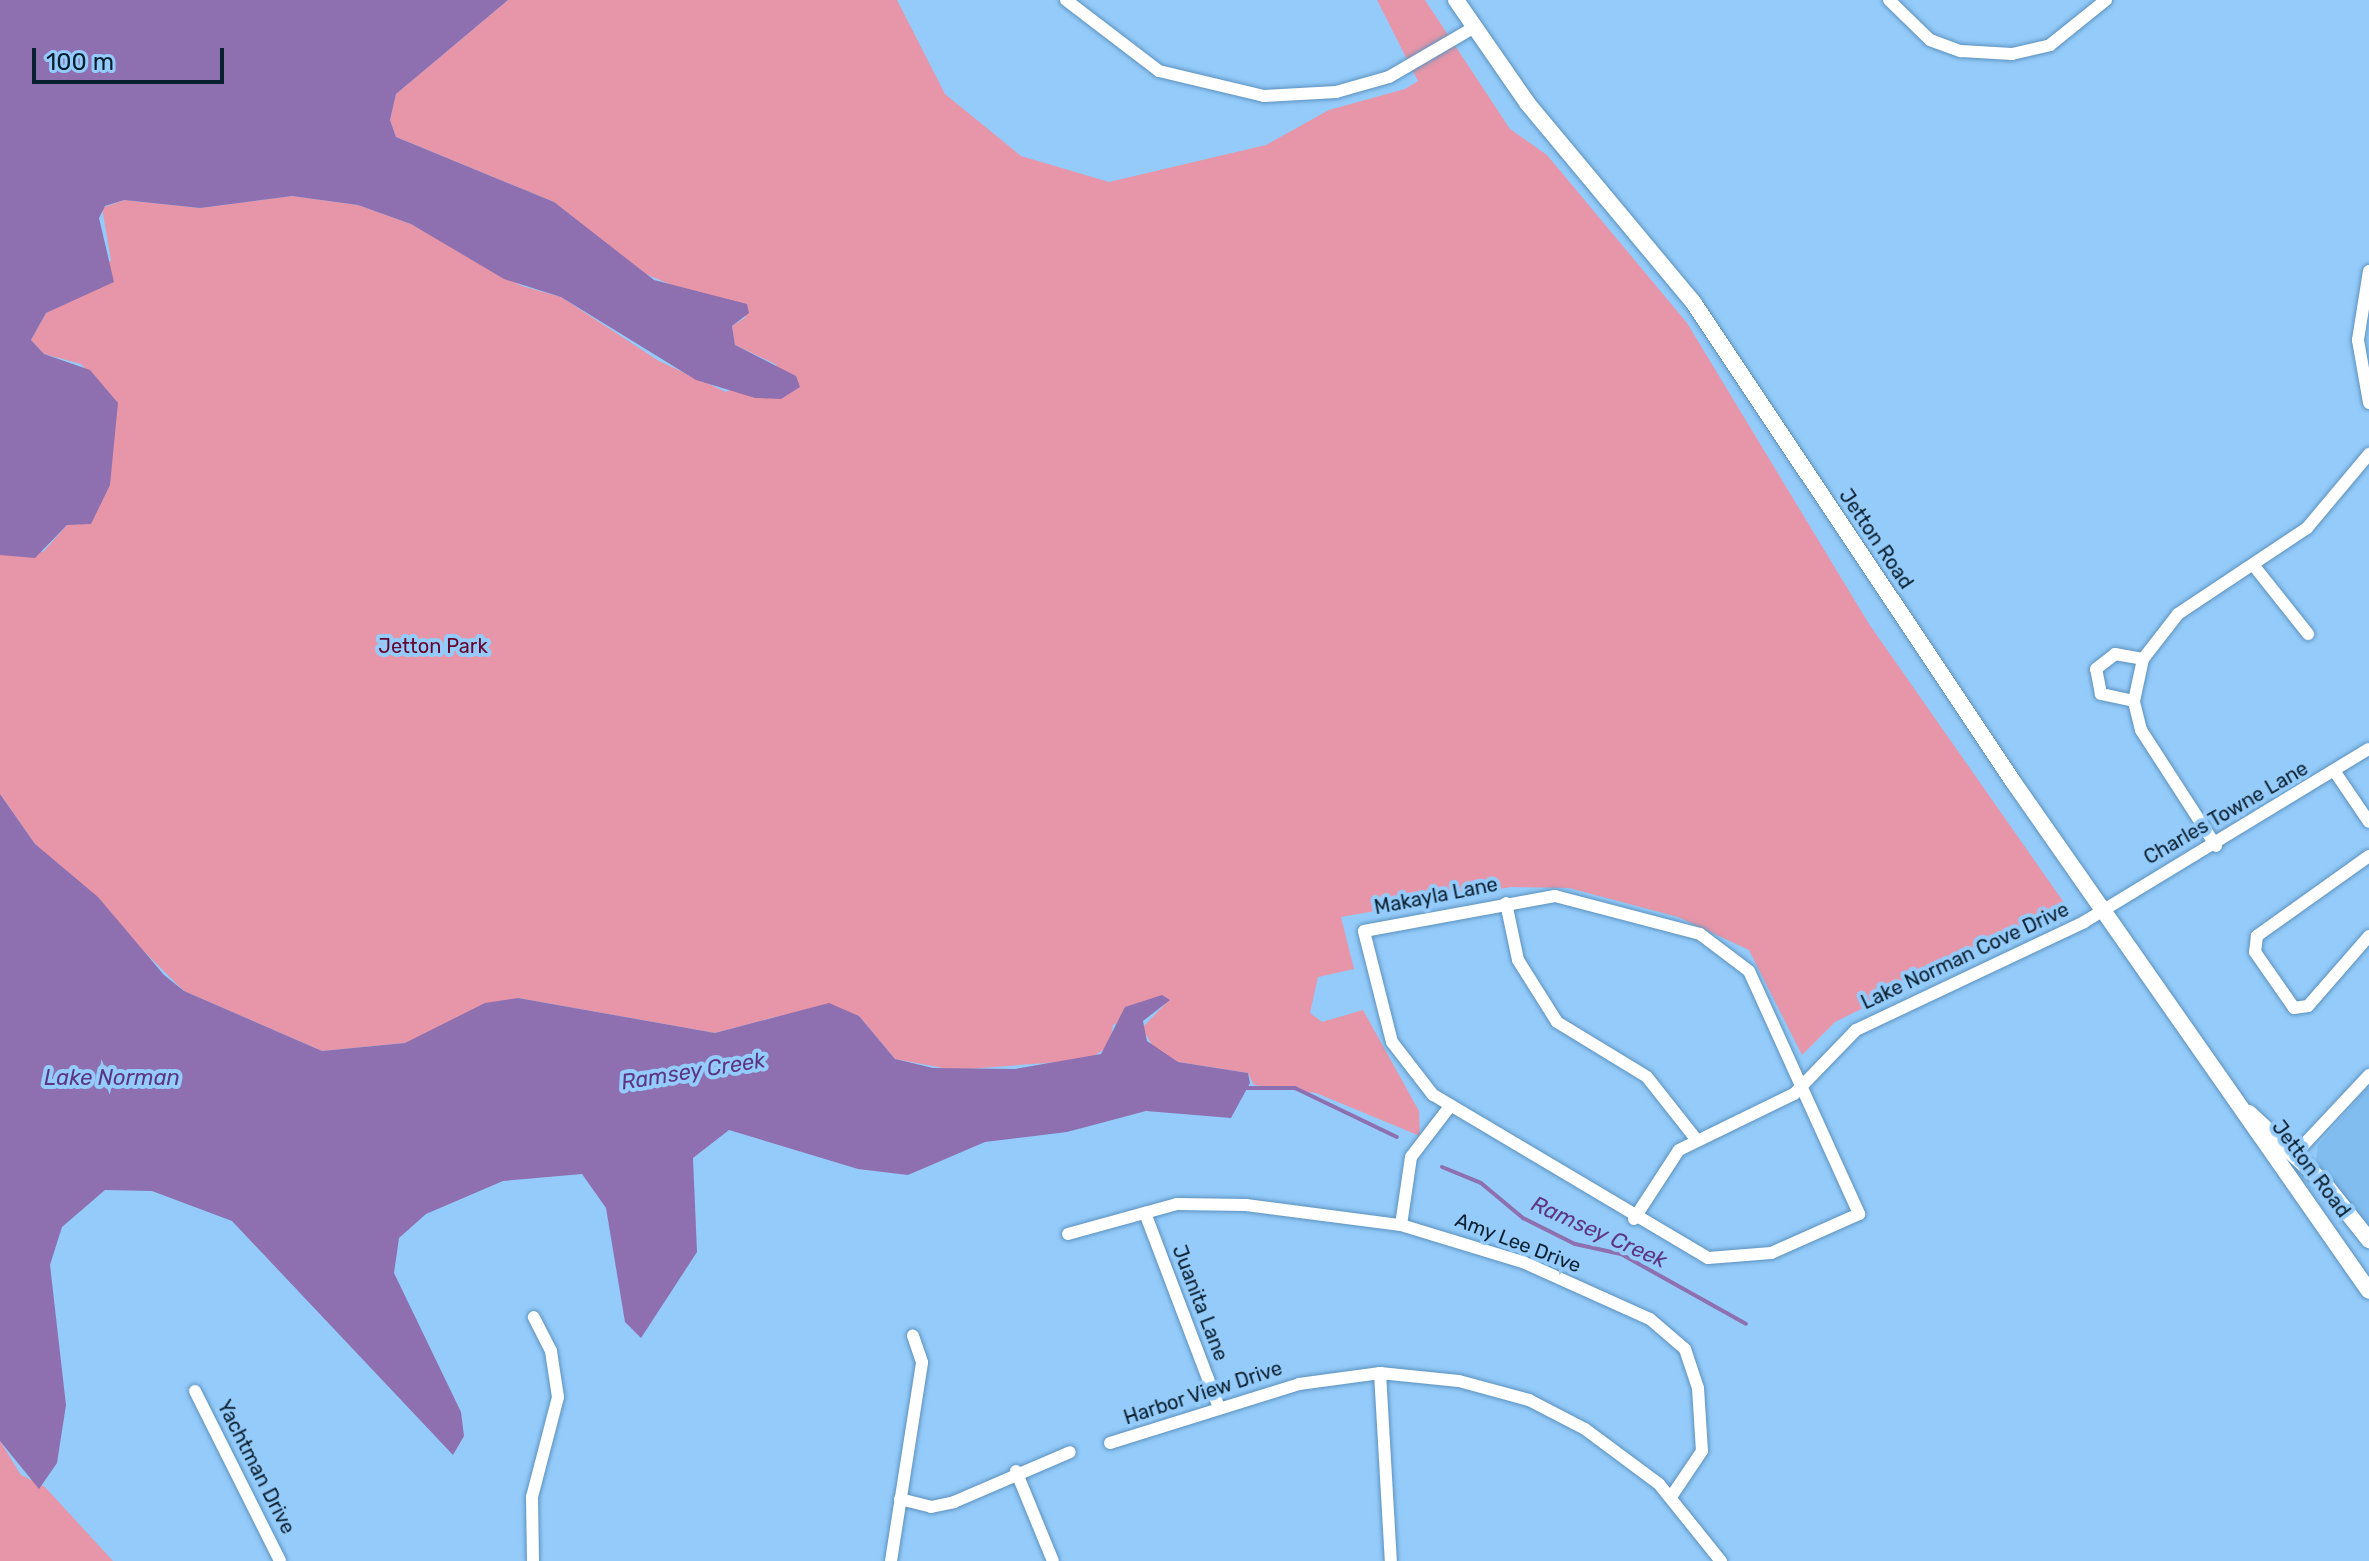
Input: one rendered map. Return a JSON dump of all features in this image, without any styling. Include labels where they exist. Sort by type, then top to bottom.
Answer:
[{"type":"street","points":[[1066,0],[1159,71],[1264,96],[1315,95],[1381,80],[1473,28]]},
{"type":"street","name":"Jetton Road","points":[[1456,0],[1473,28],[1693,302],[2101,910],[2247,1112],[2369,1291]]},
{"type":"street","points":[[1889,0],[1930,40],[1961,51],[2012,54],[2050,45],[2106,0]]},
{"type":"street","points":[[2369,271],[2358,340],[2369,403]]},
{"type":"street","points":[[2216,846],[2145,741],[2134,701],[2143,659],[2178,614],[2307,528],[2369,454]]},
{"type":"street","points":[[2254,566],[2308,634]]},
{"type":"street","points":[[2134,701],[2101,694],[2096,669],[2115,654],[2143,659]]},
{"type":"street","name":"Charles Towne Lane","points":[[2101,910],[2216,846],[2369,749]]},
{"type":"street","points":[[2335,772],[2369,822]]},
{"type":"street","points":[[2369,856],[2257,936],[2255,952],[2294,1008],[2308,1006],[2369,936]]},
{"type":"street","name":"Makayla Lane","points":[[1555,896],[1586,901],[1728,949],[1766,996],[1801,1084],[1859,1214],[1771,1253],[1729,1260],[1687,1251],[1448,1109],[1392,1042],[1364,931],[1555,896]]},
{"type":"street","points":[[1506,903],[1518,960],[1557,1022],[1647,1077],[1696,1139]]},
{"type":"street","name":"Lake Norman Cove Drive","points":[[1634,1219],[1668,1162],[1696,1139],[1801,1084],[1856,1030],[2101,910]]},
{"type":"street","points":[[2296,1153],[2369,1075]]},
{"type":"street","points":[[1401,1225],[1411,1157],[1448,1109]]},
{"type":"street","name":"Jetton Road","points":[[2247,1112],[2296,1153],[2369,1240]]},
{"type":"street","name":"Amy Lee Drive","points":[[1068,1234],[1145,1213],[1218,1203],[1401,1225],[1523,1262],[1671,1334],[1693,1366],[1702,1439],[1697,1466],[1671,1497]]},
{"type":"street","name":"Juanita Lane","points":[[1145,1213],[1219,1408]]},
{"type":"street","points":[[533,1561],[532,1497],[558,1397],[551,1351],[534,1317]]},
{"type":"street","points":[[891,1561],[922,1362],[913,1336]]},
{"type":"street","points":[[1380,1373],[1391,1561]]},
{"type":"street","name":"Harbor View Drive","points":[[1110,1443],[1299,1384],[1380,1373],[1459,1381],[1529,1400],[1585,1429],[1671,1497],[1721,1561]]},
{"type":"street","name":"Yachtman Drive","points":[[195,1391],[280,1561]]},
{"type":"street","points":[[900,1499],[931,1507],[954,1502],[1016,1471],[1070,1452]]},
{"type":"street","points":[[1016,1471],[1053,1561]]},
{"type":"shaded area","points":[[2369,1087],[2369,1231],[2316,1160],[2318,1145]]},
{"type":"green space","name":"Jetton Park","points":[[508,0],[897,0],[945,94],[1021,156],[1109,182],[1266,145],[1329,110],[1405,89],[1418,81],[1377,0],[1425,0],[1510,129],[1547,155],[1687,323],[1869,624],[2067,907],[1835,1022],[1802,1055],[1749,950],[1678,917],[1569,888],[1511,887],[1341,917],[1354,969],[1318,977],[1310,1013],[1322,1022],[1363,1010],[1419,1111],[1420,1136],[1316,1093],[1254,1085],[1248,1073],[1178,1062],[1154,1048],[1142,1028],[1169,1000],[1113,1025],[1109,1046],[1088,1060],[954,1070],[895,1059],[859,1016],[779,1016],[715,1033],[518,998],[405,1043],[322,1051],[184,991],[35,844],[0,794],[0,555],[43,552],[67,525],[114,400],[81,364],[44,354],[31,340],[46,313],[79,297],[111,260],[102,208],[124,200],[200,208],[292,196],[358,205],[411,224],[522,286],[561,297],[659,361],[726,392],[777,365],[735,345],[732,326],[746,317],[634,269],[554,202],[396,137],[390,120],[396,94]]},
{"type":"green space","points":[[0,1441],[21,1475],[45,1487],[113,1561],[0,1561]]},
{"type":"water","points":[[0,0],[508,0],[396,94],[390,120],[396,137],[554,202],[654,280],[747,304],[749,313],[732,326],[735,345],[796,376],[800,387],[781,399],[755,398],[696,380],[561,297],[504,279],[411,224],[358,205],[292,196],[200,208],[124,200],[105,206],[99,218],[114,282],[46,313],[31,340],[44,354],[90,370],[118,403],[110,485],[91,524],[67,525],[35,558],[0,555]]},
{"type":"water","name":"Lake Norman","points":[[0,794],[35,844],[98,897],[164,975],[184,991],[322,1051],[405,1043],[485,1003],[518,998],[715,1033],[829,1003],[859,1016],[895,1059],[933,1068],[1015,1069],[1101,1054],[1125,1007],[1162,995],[1170,1000],[1143,1021],[1147,1041],[1178,1062],[1248,1073],[1250,1083],[1231,1118],[1146,1111],[1067,1132],[985,1142],[908,1175],[858,1169],[729,1130],[693,1158],[697,1252],[641,1338],[625,1322],[606,1208],[582,1174],[503,1181],[426,1214],[399,1238],[394,1273],[461,1412],[464,1436],[453,1455],[232,1221],[152,1191],[105,1190],[62,1227],[50,1265],[66,1405],[57,1463],[39,1489],[0,1441]]},
{"type":"waterway","name":"Ramsey Creek","points":[[1244,1088],[1295,1088],[1397,1137]]},
{"type":"waterway","name":"Ramsey Creek","points":[[1442,1167],[1481,1183],[1523,1218],[1575,1244],[1621,1254],[1746,1324]]}]
